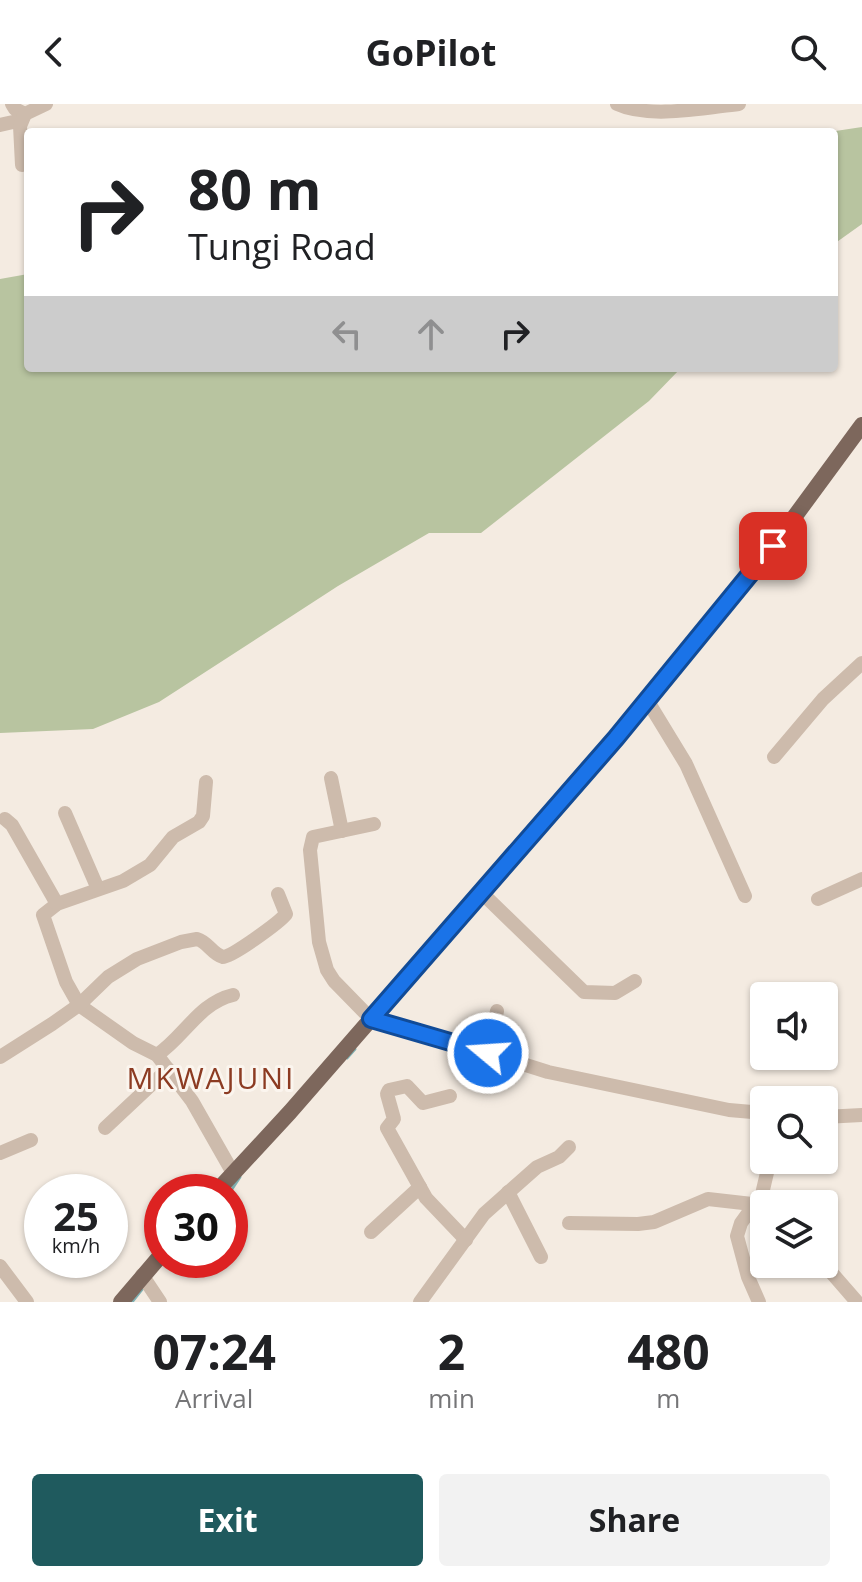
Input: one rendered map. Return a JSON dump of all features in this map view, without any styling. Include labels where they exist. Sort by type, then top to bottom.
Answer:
[{"type":"main road","points":[[233,1173],[483,894],[647,700],[773,546],[862,425]]},
{"type":"main road","points":[[121,1302],[142,1275]]},
{"type":"street","points":[[12,104],[23,117]]},
{"type":"street","points":[[0,125],[46,104]]},
{"type":"street","points":[[617,104],[630,110],[683,110],[739,104]]},
{"type":"street","points":[[22,165],[20,140],[23,117]]},
{"type":"street","points":[[774,757],[823,699],[862,663]]},
{"type":"street","points":[[647,700],[686,764],[745,896]]},
{"type":"street","points":[[331,778],[342,831]]},
{"type":"street","points":[[206,782],[205,809],[199,822],[173,837],[153,862],[123,881],[57,904],[47,910],[43,919],[66,982],[79,1005],[133,1043],[157,1055],[192,1101],[233,1173]]},
{"type":"street","points":[[65,813],[98,889]]},
{"type":"street","points":[[5,819],[12,825],[57,904]]},
{"type":"street","points":[[374,824],[320,834],[311,841],[319,942],[327,970],[371,1019],[548,1072],[750,1112]]},
{"type":"street","points":[[818,899],[862,879]]},
{"type":"street","points":[[0,1057],[79,1005],[108,977],[137,959],[197,939],[222,957],[234,955],[286,914],[278,894]]},
{"type":"street","points":[[483,894],[584,992],[615,993],[635,981]]},
{"type":"street","points":[[157,1055],[176,1041],[191,1022],[217,1000],[233,995]]},
{"type":"street","points":[[488,1053],[497,1011]]},
{"type":"street","points":[[105,1128],[168,1069]]},
{"type":"street","points":[[450,1096],[423,1103],[407,1086],[387,1092],[394,1116],[388,1125],[388,1132],[426,1198],[466,1240]]},
{"type":"street","points":[[838,1116],[862,1115]]},
{"type":"street","points":[[0,1153],[31,1140]]},
{"type":"street","points":[[420,1302],[484,1214],[537,1167],[559,1157],[569,1147]]},
{"type":"street","points":[[371,1232],[420,1187]]},
{"type":"street","points":[[508,1192],[541,1257]]},
{"type":"street","points":[[569,1223],[638,1224],[654,1222],[708,1199],[750,1201]]},
{"type":"street","points":[[750,1214],[741,1223],[737,1236],[748,1277],[759,1302]]},
{"type":"street","points":[[0,1266],[27,1302]]},
{"type":"street","points":[[142,1275],[160,1302]]},
{"type":"street","points":[[836,1278],[857,1302]]},
{"type":"green space","points":[[862,127],[862,224],[838,241],[838,131]]},
{"type":"green space","points":[[24,275],[24,372],[677,372],[649,401],[481,533],[429,533],[338,586],[159,702],[93,729],[0,733],[0,279]]},
{"type":"waterway","points":[[347,1058],[355,1049]]},
{"type":"waterway","points":[[132,1302],[143,1288]]},
{"type":"district","name":"MKWAJUNI","points":[[211,1077]]},
{"type":"route","points":[[488,1053],[371,1019],[616,738],[773,546]]}]
